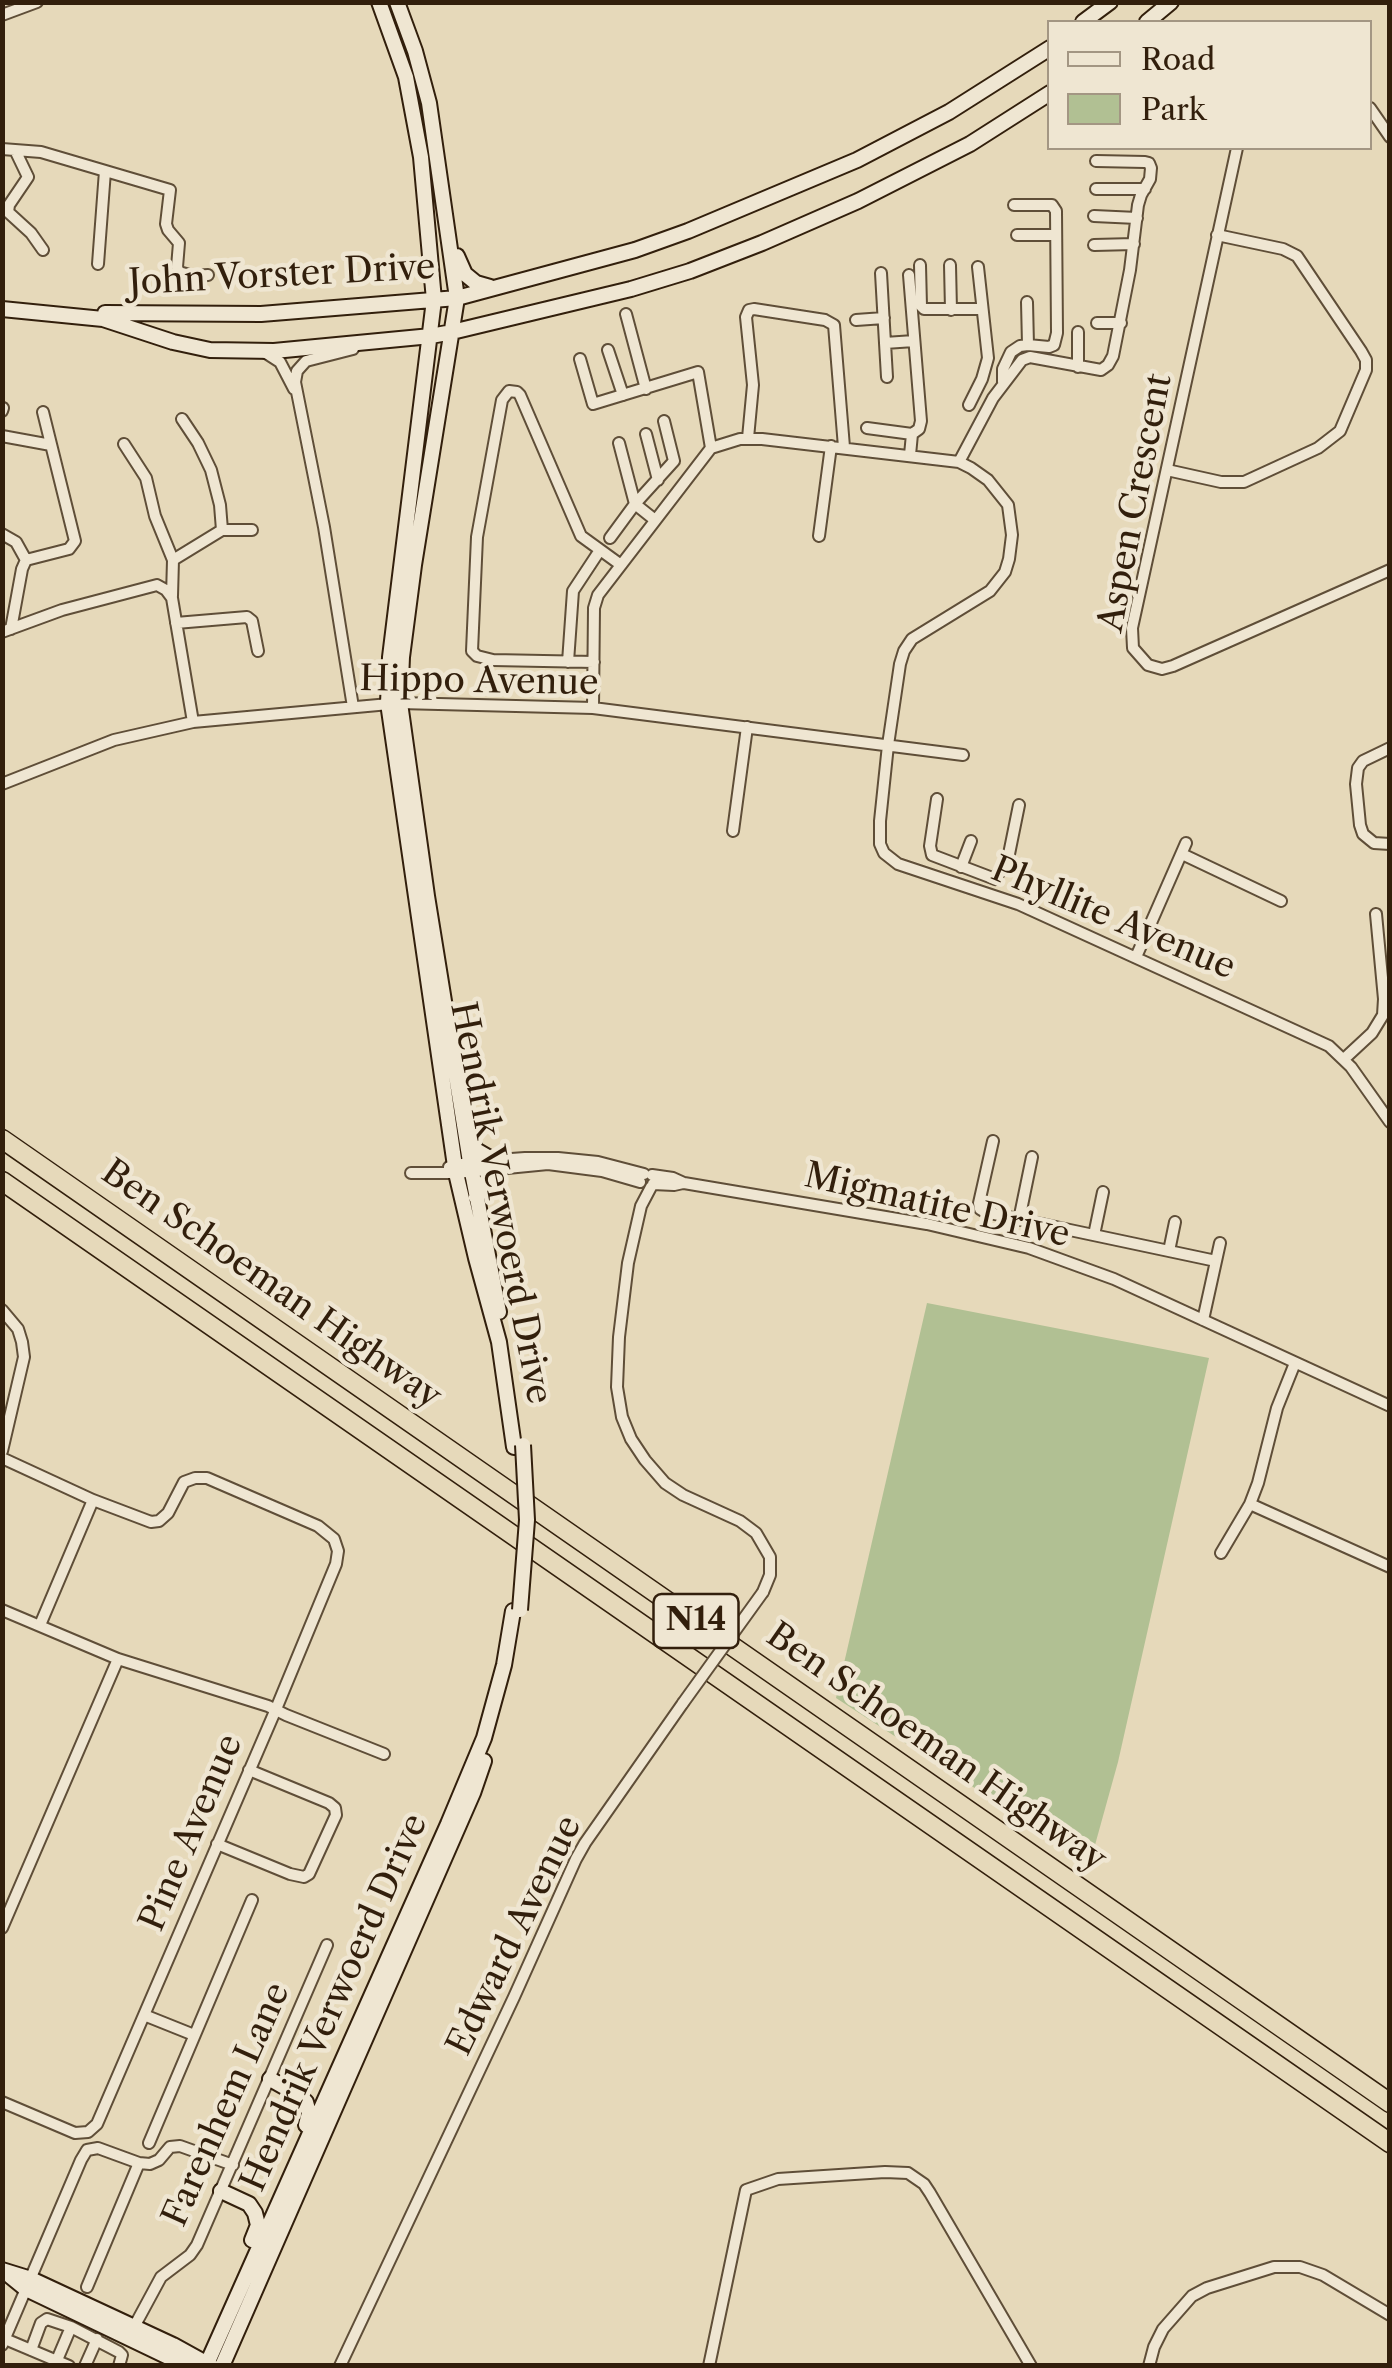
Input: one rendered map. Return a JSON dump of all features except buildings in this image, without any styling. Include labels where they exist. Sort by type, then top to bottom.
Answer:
[{"type":"highway","name":"Ben Schoeman Highway","points":[[2,1139],[1390,2103]]},
{"type":"highway","name":"Ben Schoeman Highway","points":[[2,1180],[1390,2143]]},
{"type":"main road","name":"Hendrik Verwoerd Drive","points":[[379,2],[406,76],[418,140],[434,300],[390,657],[394,703],[476,1258],[519,1446]]},
{"type":"main road","name":"Hendrik Verwoerd Drive","points":[[212,2365],[472,1793],[496,1724],[511,1664],[526,1520],[516,1392],[476,1196],[463,1168],[464,1127],[394,703],[457,298],[428,103],[416,51],[397,2]]},
{"type":"main road","points":[[1087,20],[1110,2]]},
{"type":"main road","points":[[1149,20],[1171,2]]},
{"type":"main road","name":"John Vorster Drive","points":[[2,307],[105,314],[261,314],[457,298],[635,250],[810,181],[949,112],[1047,50]]},
{"type":"main road","name":"John Vorster Drive","points":[[2,307],[103,319],[192,347],[263,352],[452,332],[631,289],[762,243],[858,201],[970,144],[1047,95]]},
{"type":"main road","points":[[439,167],[462,269],[476,283],[490,288]]},
{"type":"main road","points":[[464,1127],[476,1150],[498,1164],[476,1196]]},
{"type":"main road","name":"Hendrik Verwoerd Drive","points":[[212,2365],[224,2322],[484,1738],[516,1611]]},
{"type":"main road","points":[[270,2079],[306,2102],[309,2116],[291,2158],[276,2210]]},
{"type":"main road","points":[[285,2087],[315,2092],[332,2084]]},
{"type":"main road","points":[[221,2191],[249,2204],[258,2225],[236,2276],[224,2322]]},
{"type":"main road","points":[[4,2271],[187,2366]]},
{"type":"main road","points":[[29,2284],[134,2327],[212,2365]]},
{"type":"main road","points":[[99,2322],[134,2327],[166,2355]]},
{"type":"street","points":[[2,15],[36,2]]},
{"type":"street","points":[[1372,111],[1390,138]]},
{"type":"street","points":[[9,150],[41,152],[170,190],[166,224],[179,242],[179,272],[193,276],[208,274]]},
{"type":"street","points":[[9,150],[28,177],[10,205],[10,215],[43,250]]},
{"type":"street","name":"Aspen Crescent","points":[[1236,150],[1132,636],[1133,648],[1148,665],[1174,666],[1390,570]]},
{"type":"street","points":[[958,462],[1001,386],[1030,357],[1101,370],[1113,356],[1136,218],[1152,168],[1149,163],[1096,160]]},
{"type":"street","points":[[98,264],[106,171]]},
{"type":"street","points":[[1096,189],[1144,189]]},
{"type":"street","points":[[1001,386],[1011,352],[1020,346],[1049,347],[1056,341],[1054,207],[1014,205]]},
{"type":"street","points":[[1094,216],[1136,218]]},
{"type":"street","points":[[1017,235],[1056,235]]},
{"type":"street","points":[[1168,470],[1222,482],[1244,482],[1318,448],[1340,431],[1366,370],[1362,351],[1297,256],[1283,249],[1217,235]]},
{"type":"street","points":[[1094,246],[1134,244]]},
{"type":"street","points":[[920,265],[922,306],[927,310],[982,310]]},
{"type":"street","points":[[950,265],[952,310]]},
{"type":"street","points":[[969,405],[988,358],[978,266]]},
{"type":"street","points":[[881,273],[888,377]]},
{"type":"street","points":[[867,428],[912,434],[919,429],[909,275]]},
{"type":"street","points":[[1027,302],[1028,345]]},
{"type":"street","points":[[748,438],[753,385],[748,312],[754,309],[825,320],[835,326],[838,447],[819,536]]},
{"type":"street","points":[[626,314],[646,389]]},
{"type":"street","points":[[856,320],[884,318]]},
{"type":"street","points":[[1097,324],[1121,324]]},
{"type":"street","points":[[1078,332],[1078,367]]},
{"type":"street","points":[[353,706],[324,527],[297,395],[297,370],[306,360],[391,340]]},
{"type":"street","points":[[886,343],[914,342]]},
{"type":"street","points":[[608,350],[623,396]]},
{"type":"street","points":[[263,352],[280,362],[297,395]]},
{"type":"street","points":[[580,359],[593,404],[698,372],[711,448]]},
{"type":"street","points":[[982,380],[1001,386]]},
{"type":"street","points":[[594,662],[493,660],[477,656],[472,650],[477,540],[502,400],[509,391],[520,396],[580,536],[621,565]]},
{"type":"street","points":[[26,560],[69,550],[75,541],[43,412]]},
{"type":"street","points":[[182,419],[211,470],[222,530]]},
{"type":"street","points":[[610,538],[674,461],[664,421]]},
{"type":"street","points":[[646,434],[658,480]]},
{"type":"street","points":[[910,456],[912,434]]},
{"type":"street","points":[[2,436],[51,445]]},
{"type":"street","points":[[593,708],[594,608],[598,595],[711,448],[748,438],[958,462],[988,480],[1005,499],[1012,522],[1006,572],[990,591],[908,644],[900,664],[888,746]]},
{"type":"street","points":[[124,444],[146,478],[154,516],[173,563],[172,598],[192,722]]},
{"type":"street","points":[[618,444],[635,504],[655,520]]},
{"type":"street","points":[[7,630],[62,610],[157,585],[173,563],[222,530],[252,530]]},
{"type":"street","points":[[2,534],[16,542],[26,560]]},
{"type":"street","points":[[568,662],[572,595],[600,550]]},
{"type":"street","points":[[7,630],[26,560]]},
{"type":"street","points":[[591,564],[602,566],[612,575]]},
{"type":"street","points":[[157,585],[172,598]]},
{"type":"street","points":[[176,623],[246,616],[252,621],[258,651]]},
{"type":"street","name":"Hippo Avenue","points":[[2,784],[114,740],[192,722],[394,703],[593,708],[963,754]]},
{"type":"street","points":[[734,831],[747,726]]},
{"type":"street","name":"Phyllite Avenue","points":[[888,746],[879,834],[884,852],[898,864],[984,892],[1317,1040],[1344,1059],[1390,1122]]},
{"type":"street","points":[[1390,748],[1367,758],[1358,768],[1356,784],[1362,830],[1371,842],[1390,844]]},
{"type":"street","points":[[937,800],[930,853],[997,878],[1006,864],[1019,805]]},
{"type":"street","points":[[961,867],[972,841]]},
{"type":"street","points":[[1136,957],[1184,848],[1282,901]]},
{"type":"street","points":[[984,892],[989,877]]},
{"type":"street","points":[[1344,1059],[1384,1026],[1384,946],[1376,914]]},
{"type":"street","points":[[994,1141],[980,1204],[985,1212],[1216,1261]]},
{"type":"street","points":[[1020,1220],[1032,1157]]},
{"type":"street","name":"Migmatite Drive","points":[[411,1173],[558,1158],[598,1162],[647,1181],[674,1178],[684,1183],[927,1224],[1028,1248],[1114,1279],[1390,1406]]},
{"type":"street","name":"Edward Avenue","points":[[340,2366],[584,1843],[762,1592],[770,1575],[770,1557],[756,1533],[740,1521],[671,1488],[645,1460],[622,1416],[617,1387],[620,1337],[628,1263],[647,1181]]},
{"type":"street","points":[[1094,1235],[1103,1192]]},
{"type":"street","points":[[1169,1251],[1174,1222]]},
{"type":"street","points":[[1203,1320],[1220,1242]]},
{"type":"street","points":[[2,1310],[18,1329],[24,1357],[2,1455],[93,1500],[40,1625]]},
{"type":"street","points":[[1221,1554],[1250,1504],[1277,1408],[1295,1363]]},
{"type":"street","name":"Pine Avenue","points":[[2,2102],[76,2133],[88,2132],[97,2124],[276,1709],[338,1551],[334,1539],[318,1526],[201,1478],[184,1482],[168,1513],[155,1522],[93,1500]]},
{"type":"street","points":[[1250,1504],[1390,1567]]},
{"type":"street","points":[[2,1610],[118,1659],[276,1709],[384,1754]]},
{"type":"street","points":[[2,1928],[118,1659]]},
{"type":"street","points":[[217,1844],[304,1877],[310,1874],[336,1815],[330,1803],[249,1770]]},
{"type":"street","points":[[148,2143],[252,1900]]},
{"type":"street","name":"Farenhem Lane","points":[[134,2327],[161,2277],[197,2245],[327,1945]]},
{"type":"street","points":[[144,2015],[194,2035]]},
{"type":"street","points":[[70,2366],[4,2342],[84,2153],[98,2148],[139,2164],[154,2163],[175,2145],[232,2165]]},
{"type":"street","points":[[88,2287],[139,2164]]},
{"type":"street","points":[[709,2366],[746,2190],[778,2179],[885,2172],[908,2173],[924,2184],[1031,2366]]},
{"type":"street","points":[[1149,2366],[1164,2328],[1192,2296],[1274,2267],[1312,2270],[1390,2315]]},
{"type":"street","points":[[31,2350],[43,2320],[48,2319],[119,2352],[119,2366]]},
{"type":"street","points":[[57,2360],[71,2327]]},
{"type":"street","points":[[86,2366],[97,2340]]},
{"type":"green space","points":[[927,1303],[1209,1358],[1118,1762],[1090,1863],[836,1698]]}]
